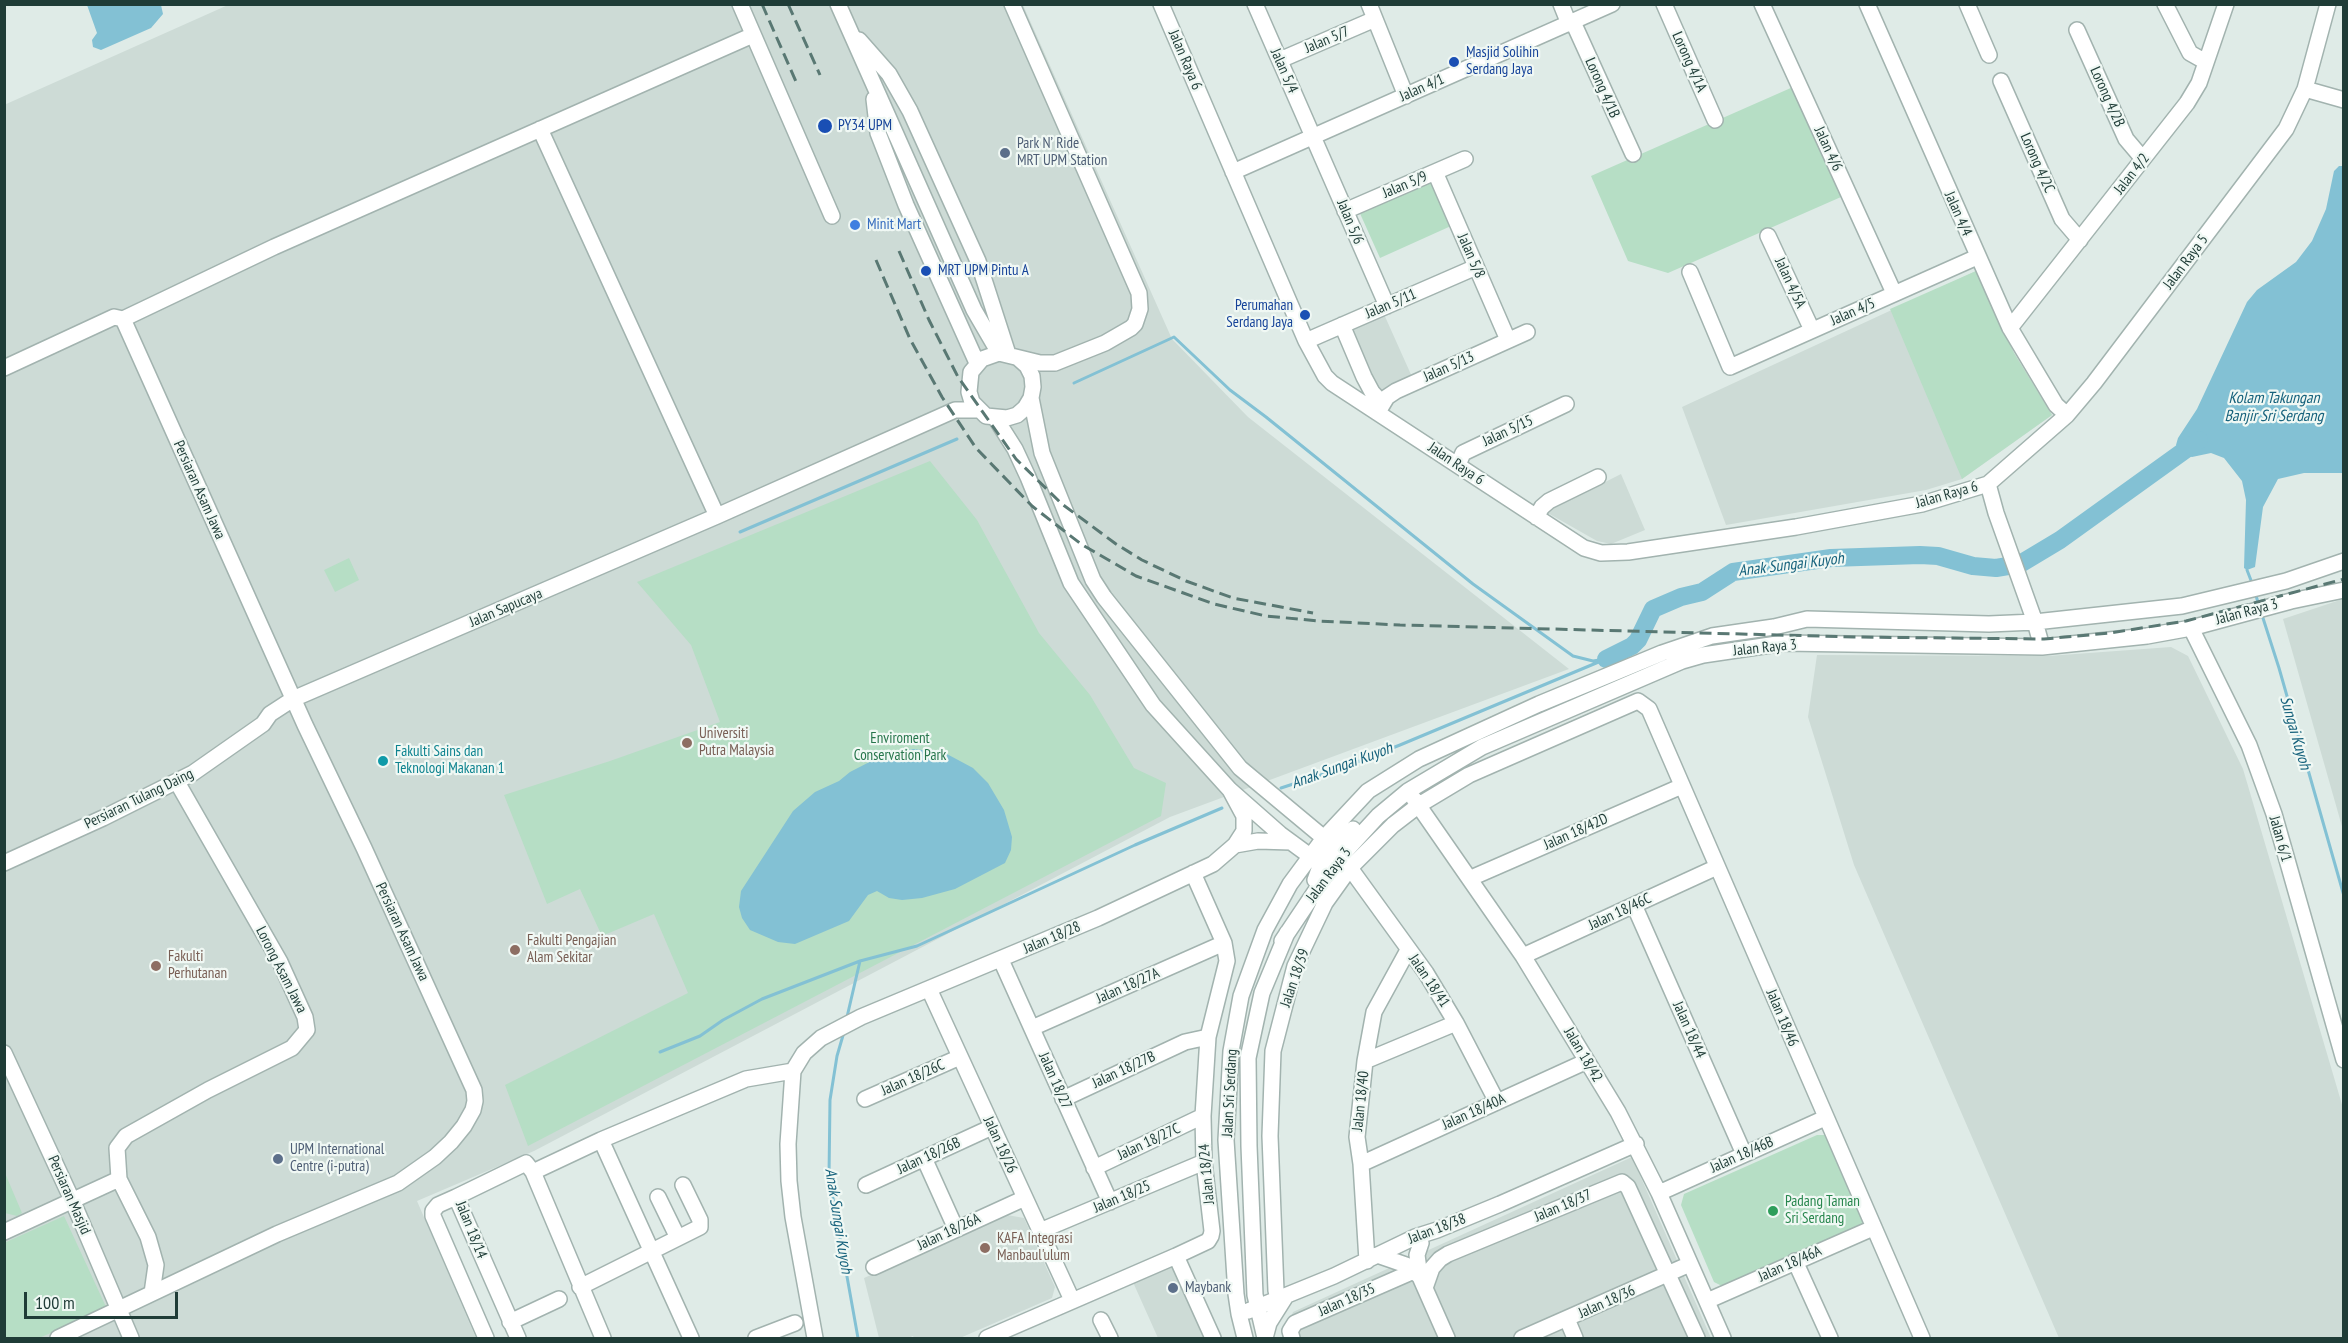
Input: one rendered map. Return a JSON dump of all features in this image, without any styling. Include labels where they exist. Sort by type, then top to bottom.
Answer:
[{"type":"street","points":[[740,4],[832,216]]},
{"type":"street","points":[[955,410],[969,392],[971,372],[980,361],[1009,355],[1040,363],[1055,363],[1071,358],[1131,328],[1135,324],[1140,309],[1139,292],[1012,4]]},
{"type":"street","name":"Jalan Raya 6","points":[[1161,4],[1306,341],[1315,360],[1332,383],[1380,407],[1458,465],[1593,552],[1628,552],[1796,527],[1922,504],[1988,484]]},
{"type":"street","name":"Jalan 5/4","points":[[1255,4],[1313,137]]},
{"type":"street","points":[[1369,4],[1406,96]]},
{"type":"street","name":"Lorong 4/1B","points":[[1561,4],[1633,154]]},
{"type":"street","name":"Jalan 4/1","points":[[1233,172],[1612,4]]},
{"type":"street","name":"Lorong 4/1A","points":[[1664,4],[1714,120]]},
{"type":"street","name":"Jalan 4/6","points":[[1762,4],[1894,293]]},
{"type":"street","name":"Jalan 4/4","points":[[1867,4],[2010,328],[2056,405],[2067,415]]},
{"type":"street","points":[[1967,4],[1989,55]]},
{"type":"street","points":[[2164,4],[2190,53],[2205,62]]},
{"type":"street","name":"Jalan 4/2","points":[[2010,328],[2187,103],[2199,82],[2226,4]]},
{"type":"street","name":"Jalan Raya 5","points":[[1988,484],[2067,415],[2094,383],[2286,129],[2305,89],[2328,4]]},
{"type":"street","points":[[839,5],[974,310],[1009,355],[1027,366],[1032,376],[1031,398],[1025,408],[1007,418],[986,416],[978,410],[969,392]]},
{"type":"street","name":"Jalan 5/7","points":[[1280,60],[1375,19]]},
{"type":"street","name":"Lorong 4/2B","points":[[2077,30],[2126,139],[2143,159]]},
{"type":"street","points":[[851,31],[889,74],[910,111],[978,261],[1009,355]]},
{"type":"street","points":[[4,368],[114,317],[118,316],[123,319],[274,247],[753,35]]},
{"type":"street","points":[[863,61],[875,102],[878,133],[906,205],[980,361]]},
{"type":"street","name":"Lorong 4/2C","points":[[2001,81],[2062,219],[2080,240]]},
{"type":"street","points":[[2305,89],[2326,93],[2343,100]]},
{"type":"street","points":[[540,129],[717,516]]},
{"type":"street","name":"Jalan 5/6","points":[[1313,137],[1387,306]]},
{"type":"street","name":"Jalan 5/9","points":[[1345,211],[1465,159]]},
{"type":"street","name":"Jalan 5/8","points":[[1435,172],[1508,340]]},
{"type":"street","name":"Jalan 4/5A","points":[[1768,236],[1812,330]]},
{"type":"street","name":"Jalan 4/5","points":[[1690,272],[1730,367],[1977,257]]},
{"type":"street","name":"Jalan 5/11","points":[[1306,341],[1476,267]]},
{"type":"street","points":[[974,310],[980,361]]},
{"type":"street","name":"Persiaran Asam Jawa","points":[[58,1338],[277,1234],[398,1183],[435,1157],[451,1142],[473,1110],[474,1090],[364,848],[293,699],[123,319]]},
{"type":"street","points":[[1342,325],[1364,377],[1380,407]]},
{"type":"street","name":"Jalan 5/13","points":[[1380,407],[1396,391],[1527,332]]},
{"type":"street","points":[[1031,398],[1042,453],[1093,580],[1104,597],[1240,768],[1309,826],[1321,868],[1282,941]]},
{"type":"street","name":"Jalan 5/15","points":[[1458,465],[1463,453],[1566,404]]},
{"type":"street","points":[[955,410],[978,410]]},
{"type":"street","name":"Jalan Sapucaya","points":[[293,699],[717,516],[955,410]]},
{"type":"street","points":[[996,418],[1015,449],[1028,477],[1071,583],[1153,705],[1230,790],[1291,842],[1316,852],[1339,843],[1388,797],[1409,785],[1424,780]]},
{"type":"street","points":[[1536,517],[1549,501],[1598,477]]},
{"type":"street","points":[[1988,484],[1995,513],[2025,593],[2042,647]]},
{"type":"street","name":"Jalan Raya 3","points":[[1316,852],[1368,791],[1419,759],[1631,665],[1712,636],[1807,620],[1989,624],[2035,622],[2182,606],[2286,581],[2343,561]]},
{"type":"street","name":"Jalan Raya 3","points":[[1282,941],[1334,865],[1378,816],[1408,791],[1482,747],[1668,666],[1703,655],[1784,643],[2042,647],[2147,636],[2192,628],[2291,601],[2343,590]]},
{"type":"street","points":[[1989,624],[2015,614],[2024,607],[2025,593]]},
{"type":"street","name":"Jalan 6/1","points":[[2192,628],[2249,745],[2274,814],[2343,1060]]},
{"type":"street","name":"Persiaran Tulang Daing","points":[[4,863],[193,773],[293,699]]},
{"type":"street","name":"Jalan 18/46","points":[[1638,701],[1649,710],[1922,1338]]},
{"type":"street","name":"Jalan 18/39","points":[[1281,1293],[1270,1136],[1273,1051],[1295,966],[1325,903],[1350,868],[1393,825],[1419,805],[1469,775],[1638,701]]},
{"type":"street","points":[[263,723],[281,718],[291,719],[305,725]]},
{"type":"street","name":"Lorong Asam Jawa","points":[[152,1293],[156,1265],[148,1237],[119,1179],[117,1148],[126,1136],[208,1090],[292,1048],[307,1030],[305,1017],[280,962],[177,782]]},
{"type":"street","name":"Jalan 18/42D","points":[[1471,879],[1682,786]]},
{"type":"street","points":[[1230,790],[1244,816],[1244,831],[1236,845]]},
{"type":"street","name":"Jalan 18/42","points":[[1408,791],[1523,956],[1636,1144],[1724,1338]]},
{"type":"street","points":[[1309,826],[1340,822]]},
{"type":"street","points":[[1236,845],[1257,841],[1291,842]]},
{"type":"street","name":"Jalan 18/28","points":[[793,1071],[804,1053],[821,1038],[839,1028],[1098,918],[1213,864],[1236,845]]},
{"type":"street","name":"Jalan Sri Serdang","points":[[1245,1338],[1239,1314],[1226,1140],[1231,1051],[1241,996],[1264,930],[1290,885],[1316,852]]},
{"type":"street","name":"Jalan 18/46C","points":[[1523,956],[1717,867]]},
{"type":"street","name":"Jalan 18/41","points":[[1350,868],[1426,973],[1456,1023],[1497,1102]]},
{"type":"street","name":"Jalan 18/24","points":[[987,1338],[1176,1256],[1208,1240],[1212,1231],[1204,1162],[1203,1116],[1208,1037],[1227,962],[1224,943],[1193,873]]},
{"type":"street","name":"Jalan 18/44","points":[[1634,905],[1744,1154]]},
{"type":"street","name":"Jalan Sri Serdang","points":[[1265,1338],[1256,1309],[1253,1267],[1248,1058],[1262,993],[1282,941]]},
{"type":"street","name":"Jalan 18/27A","points":[[1032,1028],[1224,943]]},
{"type":"street","name":"Jalan 18/40","points":[[1378,1258],[1365,1239],[1361,1164],[1357,1137],[1365,1061],[1374,1012],[1408,950]]},
{"type":"street","name":"Jalan 18/27","points":[[1001,960],[1110,1202]]},
{"type":"street","name":"Jalan 18/26","points":[[929,989],[1072,1300]]},
{"type":"street","points":[[1365,1061],[1456,1023]]},
{"type":"street","name":"Jalan 18/27B","points":[[1063,1099],[1185,1042],[1208,1037]]},
{"type":"street","name":"Persiaran Masjid","points":[[4,1053],[73,1202],[131,1338]]},
{"type":"street","name":"Jalan 18/26C","points":[[865,1099],[960,1057]]},
{"type":"street","name":"Jalan 18/40A","points":[[1361,1164],[1587,1061]]},
{"type":"street","points":[[793,1071],[788,1144],[789,1181],[793,1217],[815,1338]]},
{"type":"street","name":"Jalan 18/14","points":[[518,1338],[456,1197],[526,1163],[532,1169],[746,1079],[793,1071]]},
{"type":"street","name":"Jalan 18/27C","points":[[1094,1168],[1203,1116]]},
{"type":"street","name":"Jalan 18/46B","points":[[1659,1192],[1825,1118]]},
{"type":"street","name":"Jalan 18/26B","points":[[866,1185],[992,1127]]},
{"type":"street","points":[[601,1140],[691,1338]]},
{"type":"street","name":"Jalan 18/38","points":[[1239,1314],[1256,1309],[1281,1293],[1378,1258],[1396,1245],[1437,1230],[1636,1144]]},
{"type":"street","points":[[924,1158],[956,1229]]},
{"type":"street","name":"Jalan 18/25","points":[[1040,1231],[1204,1162]]},
{"type":"street","points":[[532,1169],[603,1338]]},
{"type":"street","points":[[4,1232],[119,1179]]},
{"type":"street","name":"Jalan 18/37","points":[[1420,1279],[1448,1254],[1622,1182],[1628,1187],[1668,1275]]},
{"type":"street","points":[[580,1287],[700,1227],[701,1223],[683,1185]]},
{"type":"street","points":[[456,1197],[438,1206],[433,1211],[433,1216],[486,1338]]},
{"type":"street","points":[[658,1197],[678,1238]]},
{"type":"street","name":"Jalan 18/26A","points":[[874,1268],[1025,1198]]},
{"type":"street","name":"Jalan 18/46A","points":[[1707,1301],[1873,1228]]},
{"type":"street","points":[[1378,1258],[1421,1243],[1437,1230]]},
{"type":"street","points":[[1347,1270],[1365,1239],[1382,1246],[1396,1245]]},
{"type":"street","points":[[1421,1243],[1417,1255],[1420,1279],[1447,1338]]},
{"type":"street","points":[[1176,1256],[1213,1338]]},
{"type":"street","points":[[1378,1258],[1401,1263],[1420,1279]]},
{"type":"street","points":[[1795,1261],[1830,1338]]},
{"type":"street","name":"Jalan 18/36","points":[[1522,1338],[1690,1264]]},
{"type":"street","points":[[1253,1267],[1267,1284],[1281,1293],[1265,1338]]},
{"type":"street","points":[[1668,1275],[1697,1338]]},
{"type":"street","name":"Jalan 18/35","points":[[1292,1338],[1290,1331],[1295,1323],[1305,1318],[1420,1279]]},
{"type":"street","points":[[510,1322],[559,1299]]},
{"type":"street","points":[[1567,1319],[1575,1338]]},
{"type":"street","points":[[1101,1320],[1110,1338]]},
{"type":"street","points":[[756,1338],[795,1323]]},
{"type":"shaded area","name":"Universiti Putra Malaysia","points":[[228,5],[1023,5],[1172,339],[1248,417],[1569,669],[1170,817],[534,1151],[417,1201],[476,1338],[5,1338],[4,105]]},
{"type":"shaded area","points":[[1976,271],[2014,353],[2052,415],[1962,479],[1926,490],[1726,525],[1682,407]]},
{"type":"shaded area","points":[[1383,312],[1413,379],[1381,395],[1347,327]]},
{"type":"shaded area","points":[[1621,474],[1645,530],[1611,544],[1597,541],[1546,512]]},
{"type":"shaded area","points":[[2344,599],[2343,830],[2283,619]]},
{"type":"shaded area","points":[[2171,647],[2188,656],[2243,769],[2343,1108],[2343,1338],[2059,1338],[1854,865],[1808,717],[1817,655],[2048,656]]},
{"type":"shaded area","points":[[1632,1157],[1711,1338],[1283,1338],[1293,1312]]},
{"type":"shaded area","name":"KAFA Integrasi Manbaul'ulum","points":[[1007,1215],[1024,1218],[1055,1287],[1052,1298],[960,1338],[914,1338],[913,1336],[879,1338],[864,1278]]},
{"type":"shaded area","points":[[1173,1262],[1208,1338],[1158,1338],[1132,1280]]},
{"type":"green space","points":[[1793,87],[1841,197],[1668,273],[1628,261],[1591,176]]},
{"type":"green space","points":[[1430,178],[1451,226],[1380,258],[1358,209]]},
{"type":"green space","points":[[1976,271],[2014,353],[2052,415],[1962,479],[1890,309]]},
{"type":"green space","name":"Enviroment Conservation Park","points":[[930,461],[977,520],[1039,633],[1090,695],[1134,768],[1166,783],[1161,816],[528,1146],[505,1085],[688,993],[654,914],[602,936],[580,889],[547,904],[504,795],[720,722],[691,645],[637,582]]},
{"type":"green space","points":[[349,558],[359,580],[335,592],[324,570]]},
{"type":"green space","name":"Padang Taman Sri Serdang","points":[[1817,1135],[1829,1135],[1865,1217],[1863,1228],[1726,1288],[1714,1282],[1681,1205],[1684,1194]]},
{"type":"green space","points":[[5,1173],[22,1213],[17,1216],[5,1213]]},
{"type":"green space","points":[[64,1216],[107,1309],[39,1338],[5,1338],[4,1243]]},
{"type":"water","points":[[87,5],[161,5],[163,14],[151,28],[101,50],[93,47],[92,40],[97,33]]},
{"type":"water","name":"Kolam Takungan Banjir Sri Serdang","points":[[2339,166],[2344,166],[2343,473],[2304,473],[2278,479],[2263,507],[2255,567],[2247,570],[2244,568],[2246,500],[2242,481],[2224,458],[2211,453],[2192,457],[2180,453],[2176,445],[2197,409],[2247,302],[2257,290],[2296,262],[2312,241],[2326,209],[2334,171]]},
{"type":"water","points":[[914,749],[945,753],[973,768],[988,783],[1004,810],[1012,837],[1011,850],[1005,863],[955,889],[922,898],[902,900],[889,898],[877,891],[868,895],[849,921],[795,944],[778,942],[750,930],[742,918],[739,907],[741,891],[793,811],[815,792],[885,754]]},
{"type":"waterway","points":[[1074,383],[1174,337],[1230,390],[1473,584],[1573,656],[1593,661],[1606,659]]},
{"type":"waterway","points":[[740,532],[957,439]]},
{"type":"waterway","name":"Anak Sungai Kuyoh","points":[[1606,659],[1632,646],[1638,640],[1653,609],[1681,597],[1702,592],[1733,572],[1831,558],[1920,555],[1938,556],[1973,566],[1996,568],[2020,564],[2060,540],[2199,440]]},
{"type":"waterway","name":"Sungai Kuyoh","points":[[2247,570],[2252,583]]},
{"type":"waterway","name":"Sungai Kuyoh","points":[[2255,592],[2259,606]]},
{"type":"waterway","name":"Sungai Kuyoh","points":[[2262,615],[2344,896]]},
{"type":"waterway","name":"Anak Sungai Kuyoh","points":[[1281,788],[1342,768],[1400,745],[1601,661]]},
{"type":"waterway","name":"Anak Sungai Kuyoh","points":[[660,1052],[700,1036],[723,1020],[762,999],[860,961],[917,946],[1135,845],[1222,808]]},
{"type":"waterway","name":"Anak Sungai Kuyoh","points":[[847,1017],[860,961]]},
{"type":"waterway","name":"Anak Sungai Kuyoh","points":[[844,1032],[837,1056],[830,1100],[829,1176],[858,1338]]},
{"type":"railway","points":[[762,4],[797,84]]},
{"type":"railway","points":[[788,4],[820,75]]},
{"type":"railway","points":[[899,251],[929,320],[958,377],[1016,459],[1062,504],[1116,544],[1142,560],[1186,581],[1233,598],[1313,613]]},
{"type":"railway","points":[[876,260],[910,339],[942,397],[976,448],[1032,506],[1081,544],[1136,576],[1214,604],[1266,616],[1400,625],[1854,637],[2044,639],[2110,633],[2186,621],[2344,579]]},
{"type":"place","name":"Masjid Solihin Serdang Jaya","points":[[1454,62]]},
{"type":"place","name":"PY34 UPM","points":[[825,126]]},
{"type":"place","name":"Park N’ Ride MRT UPM Station","points":[[1005,153]]},
{"type":"place","name":"Minit Mart","points":[[855,225]]},
{"type":"place","name":"MRT UPM Pintu A","points":[[926,271]]},
{"type":"place","name":"Perumahan Serdang Jaya","points":[[1305,315]]},
{"type":"place","name":"Universiti Putra Malaysia","points":[[687,743]]},
{"type":"place","name":"Fakulti Sains dan Teknologi Makanan 1","points":[[383,761]]},
{"type":"place","name":"Fakulti Pengajian Alam Sekitar","points":[[515,950]]},
{"type":"place","name":"Fakulti Perhutanan","points":[[156,966]]},
{"type":"place","name":"UPM International Centre (i-putra)","points":[[278,1159]]},
{"type":"place","name":"Padang Taman Sri Serdang","points":[[1773,1211]]},
{"type":"place","name":"KAFA Integrasi Manbaul'ulum","points":[[985,1248]]},
{"type":"place","name":"Maybank","points":[[1173,1288]]}]
